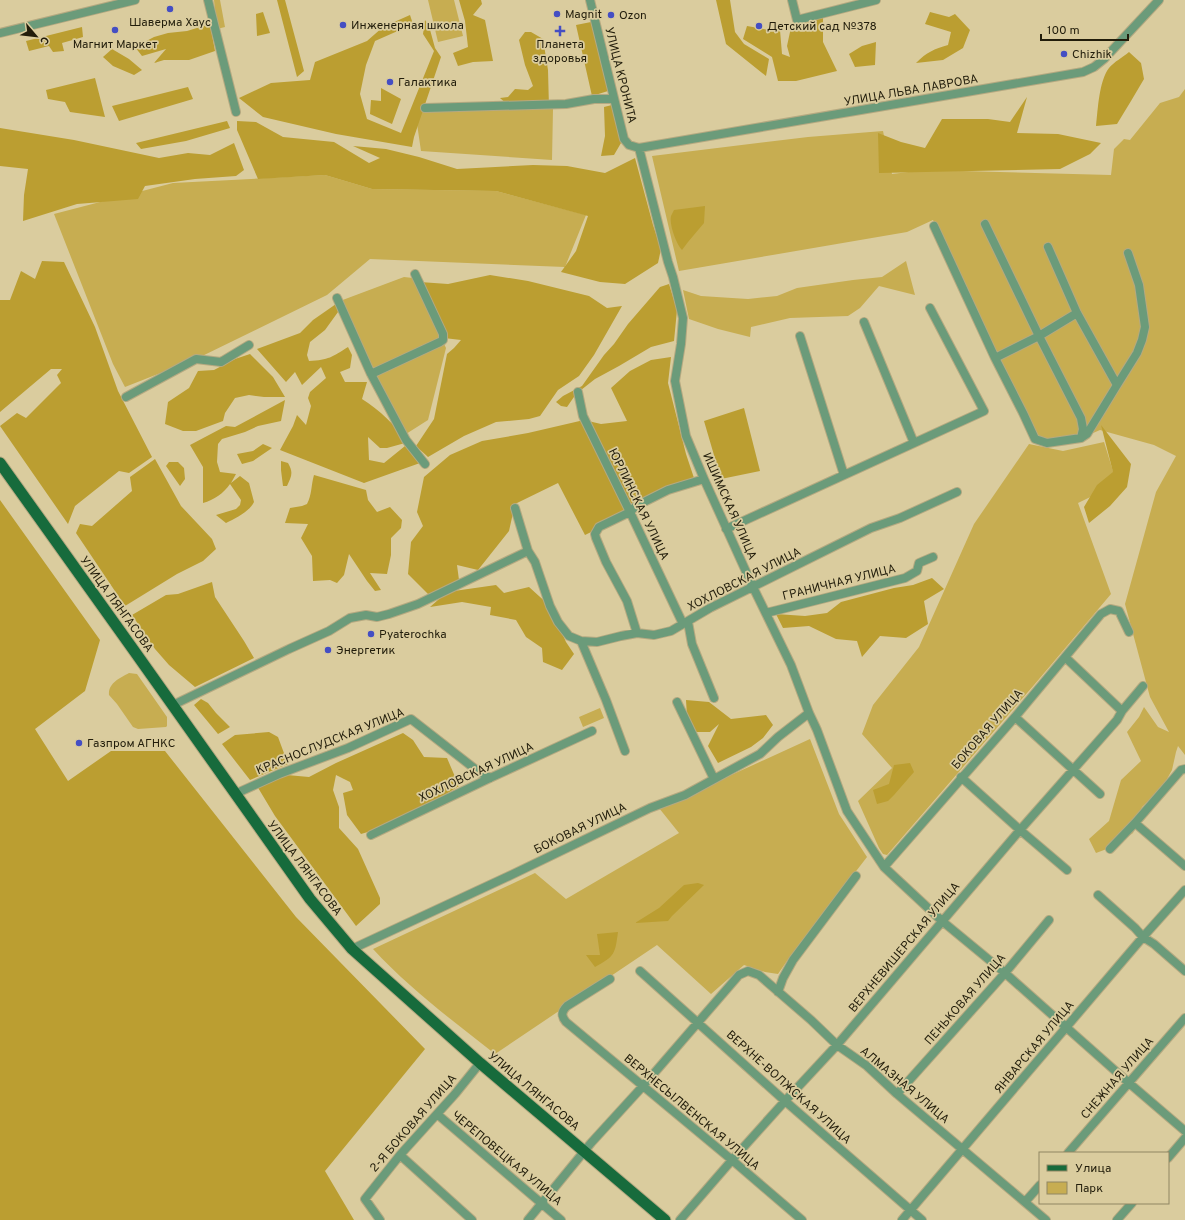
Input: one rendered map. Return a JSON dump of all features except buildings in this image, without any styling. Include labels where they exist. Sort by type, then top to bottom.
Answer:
[{"type":"main road","name":"УЛИЦА ЛЯНГАСОВА","points":[[0,463],[310,899],[352,949],[480,1063],[665,1220]]},
{"type":"street","points":[[0,33],[135,0]]},
{"type":"street","points":[[208,0],[236,112]]},
{"type":"street","name":"УЛИЦА КРОНИТА","points":[[590,0],[624,139],[629,146],[639,148]]},
{"type":"street","points":[[792,0],[797,20],[876,0]]},
{"type":"street","name":"УЛИЦА ЛЬВА ЛАВРОВА","points":[[639,148],[1083,72],[1094,67],[1104,59],[1158,0]]},
{"type":"street","points":[[425,108],[566,104],[594,99],[614,99]]},
{"type":"street","name":"ИШИМСКАЯ УЛИЦА","points":[[639,148],[668,262],[674,277],[683,318],[681,344],[675,381],[686,436],[726,529],[791,665],[847,811],[884,867],[942,921],[1185,1131]]},
{"type":"street","points":[[985,224],[1039,336],[1081,418],[1083,428],[1081,438]]},
{"type":"street","points":[[934,226],[995,358],[1035,439],[1047,442],[1081,438],[1087,434],[1137,353],[1146,327],[1139,285],[1128,254]]},
{"type":"street","points":[[1048,247],[1077,313],[1117,385]]},
{"type":"street","points":[[371,374],[440,342],[444,338],[415,274]]},
{"type":"street","points":[[337,298],[371,374],[406,440],[425,464]]},
{"type":"street","points":[[726,529],[984,411],[930,308]]},
{"type":"street","points":[[995,358],[1039,336],[1077,313]]},
{"type":"street","points":[[864,322],[914,443]]},
{"type":"street","points":[[800,336],[844,475]]},
{"type":"street","points":[[126,397],[196,359],[222,362],[249,345]]},
{"type":"street","name":"ЮРЛИНСКАЯ УЛИЦА","points":[[578,392],[583,416],[686,623],[692,644],[714,698]]},
{"type":"street","points":[[637,633],[627,601],[606,562],[595,534],[599,527],[630,512],[636,506],[668,490],[704,479]]},
{"type":"street","name":"ХОХЛОВСКАЯ УЛИЦА","points":[[581,641],[597,642],[637,633],[654,635],[671,631],[710,608],[871,528],[900,518],[956,492]]},
{"type":"street","points":[[515,508],[528,551],[535,562],[550,606],[558,622],[569,636],[581,641],[606,700],[625,751]]},
{"type":"street","points":[[172,705],[329,631],[350,618],[366,615],[377,617],[418,604],[528,551]]},
{"type":"street","name":"ГРАНИЧНАЯ УЛИЦА","points":[[766,613],[905,578],[917,570],[919,563],[933,557]]},
{"type":"street","name":"БОКОВАЯ УЛИЦА","points":[[884,867],[1101,614],[1110,609],[1119,611],[1129,632]]},
{"type":"street","points":[[1065,657],[1122,711]]},
{"type":"street","name":"ВЕРХНЕВИШЕРСКАЯ УЛИЦА","points":[[680,1220],[732,1160],[837,1045],[1020,830],[1117,720],[1122,711],[1143,686]]},
{"type":"street","points":[[677,702],[714,779]]},
{"type":"street","name":"БОКОВАЯ УЛИЦА","points":[[352,949],[650,808],[685,795],[760,754],[778,737],[809,713]]},
{"type":"street","points":[[1014,717],[1100,794]]},
{"type":"street","name":"КРАСНОСЛУДСКАЯ УЛИЦА","points":[[235,794],[278,774],[348,748],[411,720],[479,772],[490,778]]},
{"type":"street","name":"ХОХЛОВСКАЯ УЛИЦА","points":[[371,835],[592,731]]},
{"type":"street","points":[[1110,849],[1135,823],[1181,770],[1185,769]]},
{"type":"street","points":[[962,777],[1020,830],[1067,870]]},
{"type":"street","points":[[1135,823],[1185,866]]},
{"type":"street","points":[[778,992],[783,978],[793,960],[856,876]]},
{"type":"street","name":"ЯНВАРСКАЯ УЛИЦА","points":[[902,1220],[1143,937],[1185,890]]},
{"type":"street","points":[[1098,895],[1143,937],[1154,944],[1185,970]]},
{"type":"street","name":"ПЕНЬКОВАЯ УЛИЦА","points":[[897,1094],[1049,920]]},
{"type":"street","name":"ВЕРХНЕ-ВОЛЖСКАЯ УЛИЦА","points":[[640,971],[785,1101],[922,1220]]},
{"type":"street","name":"АЛМАЗНАЯ УЛИЦА","points":[[699,1023],[739,975],[748,971],[759,975],[811,1020],[837,1045],[867,1066],[897,1094],[1046,1220]]},
{"type":"street","name":"ВЕРХНЕСЫЛВЕНСКАЯ УЛИЦА","points":[[610,979],[567,1006],[563,1010],[562,1017],[566,1022],[802,1220]]},
{"type":"street","name":"СНЕЖНАЯ УЛИЦА","points":[[1069,1152],[1185,1018]]},
{"type":"street","points":[[528,1220],[584,1151],[699,1023]]},
{"type":"street","name":"2-Я БОКОВАЯ УЛИЦА","points":[[380,1220],[365,1199],[400,1155],[480,1063]]},
{"type":"street","name":"ЧЕРЕПОВЕЦКАЯ УЛИЦА","points":[[437,1114],[542,1202],[561,1220]]},
{"type":"street","points":[[1169,1157],[1185,1138]]},
{"type":"street","points":[[400,1155],[472,1220]]},
{"type":"street","points":[[1025,1202],[1039,1186]]},
{"type":"street","points":[[1117,1220],[1131,1204]]},
{"type":"green space","points":[[214,0],[220,0],[225,27],[217,29]]},
{"type":"green space","points":[[428,0],[454,0],[463,36],[438,42]]},
{"type":"green space","points":[[1185,89],[1185,755],[1178,746],[1172,770],[1162,788],[1142,807],[1133,833],[1112,847],[1096,853],[1089,839],[1109,821],[1121,780],[1141,761],[1127,732],[1139,717],[1144,707],[1158,727],[1169,732],[1150,697],[1125,604],[1156,492],[1176,456],[1154,445],[1100,430],[1084,437],[1041,441],[933,220],[907,232],[679,271],[652,156],[808,137],[883,131],[892,174],[925,170],[1111,175],[1114,149],[1124,139],[1130,140],[1160,103],[1179,97]]},
{"type":"green space","points":[[553,109],[552,160],[421,151],[415,110]]},
{"type":"green space","points":[[325,175],[372,189],[496,191],[586,215],[565,267],[370,259],[327,295],[196,359],[125,387],[113,364],[54,214],[173,183]]},
{"type":"green space","points":[[906,261],[915,295],[879,286],[860,308],[848,316],[790,318],[751,327],[750,337],[718,329],[689,319],[683,290],[701,296],[732,298],[748,299],[777,296],[797,288],[882,277]]},
{"type":"green space","points":[[404,277],[413,278],[446,348],[428,420],[406,434],[372,371],[340,301]]},
{"type":"green space","points":[[1104,442],[1117,484],[1078,503],[1111,594],[887,855],[883,854],[858,801],[892,768],[862,734],[873,705],[919,647],[974,524],[1029,444],[1063,451]]},
{"type":"green space","points":[[129,673],[137,674],[167,717],[166,727],[138,729],[133,727],[109,695],[110,687],[118,679]]},
{"type":"green space","points":[[600,708],[604,718],[583,727],[579,717]]},
{"type":"green space","points":[[810,739],[839,814],[867,857],[778,974],[765,972],[744,965],[711,994],[657,945],[495,1054],[417,991],[373,949],[535,873],[566,899],[679,833],[659,808]]},
{"type":"shaded area","points":[[277,0],[285,0],[304,71],[297,77]]},
{"type":"shaded area","points":[[459,0],[481,0],[482,4],[473,15],[485,20],[493,61],[473,62],[458,66],[453,53],[468,47],[465,21]]},
{"type":"shaded area","points":[[716,0],[730,0],[735,32],[744,44],[769,59],[766,76],[726,44]]},
{"type":"shaded area","points":[[263,12],[270,33],[257,36],[256,14]]},
{"type":"shaded area","points":[[930,12],[949,17],[955,14],[970,30],[963,48],[943,60],[916,63],[931,51],[948,45],[951,32],[925,24]]},
{"type":"shaded area","points":[[410,15],[412,21],[409,26],[375,41],[366,65],[360,94],[367,119],[401,133],[434,51],[423,34],[425,20],[429,26],[435,48],[441,57],[412,147],[336,134],[263,117],[239,98],[271,83],[310,80],[315,62],[367,41],[383,27]]},
{"type":"shaded area","points":[[823,16],[823,42],[837,71],[796,81],[778,81],[772,57],[743,39],[747,26],[769,30],[780,30],[782,54],[790,57],[787,46],[790,32],[797,21]]},
{"type":"shaded area","points":[[591,22],[608,91],[592,96],[576,25]]},
{"type":"shaded area","points":[[210,24],[215,51],[189,60],[164,60],[154,63],[166,49],[142,56],[135,47],[154,37],[168,33],[187,31]]},
{"type":"shaded area","points":[[82,27],[83,37],[62,43],[64,51],[53,52],[49,46],[29,51],[26,41]]},
{"type":"shaded area","points":[[525,32],[531,32],[543,39],[548,70],[549,108],[508,105],[500,98],[508,97],[515,89],[528,90],[533,86],[525,65],[519,40]]},
{"type":"shaded area","points":[[876,42],[875,65],[855,67],[849,54],[862,46]]},
{"type":"shaded area","points":[[112,49],[129,59],[142,70],[134,75],[113,66],[103,57]]},
{"type":"shaded area","points":[[1129,52],[1141,63],[1144,79],[1117,124],[1096,126],[1103,80],[1109,68]]},
{"type":"shaded area","points":[[95,78],[105,117],[70,112],[65,102],[48,99],[46,90]]},
{"type":"shaded area","points":[[188,87],[193,99],[119,121],[112,106]]},
{"type":"shaded area","points":[[381,88],[401,99],[392,124],[370,114],[371,100],[381,101]]},
{"type":"shaded area","points":[[1027,97],[1017,133],[1058,134],[1101,143],[1090,154],[1060,169],[879,173],[878,133],[901,142],[925,148],[942,119],[988,119],[1010,122]]},
{"type":"shaded area","points":[[612,105],[620,130],[621,143],[614,155],[601,156],[605,136],[604,107]]},
{"type":"shaded area","points":[[227,121],[230,128],[186,141],[141,149],[136,143]]},
{"type":"shaded area","points":[[237,121],[256,122],[283,137],[334,142],[369,163],[380,158],[353,146],[386,149],[419,157],[457,169],[533,165],[567,166],[605,173],[635,158],[661,249],[658,263],[625,284],[600,282],[561,272],[576,251],[588,216],[496,191],[372,189],[325,175],[258,179],[237,130]]},
{"type":"shaded area","points":[[0,128],[74,140],[159,158],[188,153],[210,155],[234,143],[244,170],[236,176],[195,179],[145,186],[138,199],[77,204],[23,221],[24,195],[28,169],[0,166]]},
{"type":"shaded area","points":[[705,206],[704,223],[682,250],[675,239],[671,224],[671,216],[674,210]]},
{"type":"shaded area","points":[[42,261],[64,262],[95,327],[118,391],[152,457],[129,473],[119,471],[75,506],[68,524],[0,426],[17,413],[26,418],[61,383],[57,375],[62,369],[51,369],[0,412],[0,300],[10,300],[21,271],[35,279]]},
{"type":"shaded area","points":[[490,275],[528,281],[589,296],[607,308],[622,306],[594,355],[579,376],[558,390],[540,416],[529,419],[496,422],[464,436],[428,457],[416,446],[434,419],[447,354],[461,340],[444,338],[420,282],[448,284]]},
{"type":"shaded area","points":[[669,284],[677,310],[674,341],[651,347],[595,379],[576,394],[567,407],[561,406],[556,402],[563,396],[582,386],[628,324],[660,287]]},
{"type":"shaded area","points":[[336,304],[338,312],[325,330],[310,342],[307,355],[309,361],[321,360],[330,357],[348,347],[352,355],[350,368],[340,372],[345,382],[367,382],[362,399],[387,418],[402,436],[405,443],[387,448],[380,448],[368,437],[369,460],[384,463],[405,446],[420,463],[364,483],[280,450],[293,426],[297,415],[306,425],[311,406],[308,398],[310,392],[326,378],[321,367],[302,385],[295,372],[286,382],[257,349],[300,333],[313,320]]},
{"type":"shaded area","points":[[250,354],[273,377],[285,397],[249,395],[235,398],[225,413],[223,421],[196,431],[183,431],[165,424],[168,402],[189,388],[198,371],[214,370],[235,359]]},
{"type":"shaded area","points":[[671,357],[668,383],[686,454],[695,481],[585,535],[558,483],[515,504],[509,531],[478,570],[457,565],[459,580],[430,596],[408,574],[411,542],[423,526],[417,512],[424,477],[450,455],[482,441],[528,433],[584,420],[601,424],[627,421],[611,388],[630,371],[651,360]]},
{"type":"shaded area","points":[[285,400],[281,421],[258,426],[245,432],[222,439],[218,444],[217,462],[220,472],[236,474],[231,483],[240,476],[249,483],[254,502],[246,512],[226,523],[216,515],[236,509],[240,505],[241,500],[230,484],[218,496],[203,503],[203,467],[190,445],[226,426],[235,427]]},
{"type":"shaded area","points":[[744,408],[760,471],[721,479],[704,421]]},
{"type":"shaded area","points":[[1101,425],[1131,464],[1127,487],[1110,506],[1089,523],[1084,507],[1097,485],[1113,472]]},
{"type":"shaded area","points":[[263,444],[272,448],[253,461],[242,464],[237,454],[253,451]]},
{"type":"shaded area","points":[[155,459],[181,506],[212,539],[216,549],[203,561],[177,574],[125,606],[76,533],[80,524],[92,526],[132,491],[130,477]]},
{"type":"shaded area","points":[[281,461],[288,463],[291,470],[291,477],[287,486],[283,486]]},
{"type":"shaded area","points":[[169,462],[178,462],[184,468],[185,479],[180,486],[166,466]]},
{"type":"shaded area","points":[[314,475],[366,490],[368,500],[377,512],[390,507],[402,520],[401,528],[391,538],[391,555],[387,574],[370,573],[381,590],[375,591],[349,554],[344,575],[337,583],[330,580],[313,581],[312,556],[301,538],[308,524],[285,523],[290,508],[307,504],[310,497]]},
{"type":"shaded area","points":[[0,500],[100,640],[85,691],[35,729],[68,781],[111,751],[165,751],[296,917],[425,1049],[325,1171],[354,1220],[0,1220]]},
{"type":"shaded area","points":[[932,578],[944,589],[924,601],[928,624],[906,638],[880,636],[862,657],[857,641],[836,639],[809,626],[783,628],[776,614],[805,616],[827,613],[841,602],[894,588],[913,585]]},
{"type":"shaded area","points":[[212,582],[215,597],[254,658],[195,687],[169,665],[155,649],[132,615],[166,595],[178,594]]},
{"type":"shaded area","points":[[496,585],[504,593],[529,587],[550,606],[566,642],[574,654],[562,670],[543,662],[542,648],[526,637],[516,620],[490,615],[491,607],[462,602],[430,607],[447,592]]},
{"type":"shaded area","points":[[201,699],[208,703],[230,727],[218,734],[194,705]]},
{"type":"shaded area","points":[[686,700],[709,702],[731,719],[766,715],[773,725],[763,738],[751,747],[718,763],[708,746],[719,724],[710,732],[688,732]]},
{"type":"shaded area","points":[[269,732],[278,737],[288,764],[250,780],[222,744],[235,735]]},
{"type":"shaded area","points":[[403,733],[413,740],[424,757],[447,758],[459,786],[401,822],[361,834],[347,815],[343,793],[353,790],[350,782],[336,775],[333,790],[339,807],[339,828],[358,849],[380,898],[380,904],[356,926],[275,816],[257,786],[287,775],[309,777],[336,763]]},
{"type":"shaded area","points":[[910,763],[914,772],[888,801],[877,804],[873,790],[889,784],[894,765]]},
{"type":"shaded area","points":[[698,883],[704,885],[668,921],[635,923],[659,908],[684,885]]},
{"type":"shaded area","points":[[618,932],[613,954],[607,960],[595,967],[586,955],[600,955],[597,934]]},
{"type":"place","name":"Шаверма Хаус","points":[[170,9]]},
{"type":"place","name":"Magnit","points":[[557,14]]},
{"type":"place","name":"Ozon","points":[[611,15]]},
{"type":"place","name":"Инженерная школа","points":[[343,25]]},
{"type":"place","name":"Детский сад №378","points":[[759,26]]},
{"type":"place","name":"Магнит Маркет","points":[[115,30]]},
{"type":"place","name":"Планета здоровья","points":[[560,31]]},
{"type":"place","name":"Chizhik","points":[[1064,54]]},
{"type":"place","name":"Галактика","points":[[390,82]]},
{"type":"place","name":"Pyaterochka","points":[[371,634]]},
{"type":"place","name":"Энергетик","points":[[328,650]]},
{"type":"place","name":"Газпром АГНКС","points":[[79,743]]}]
